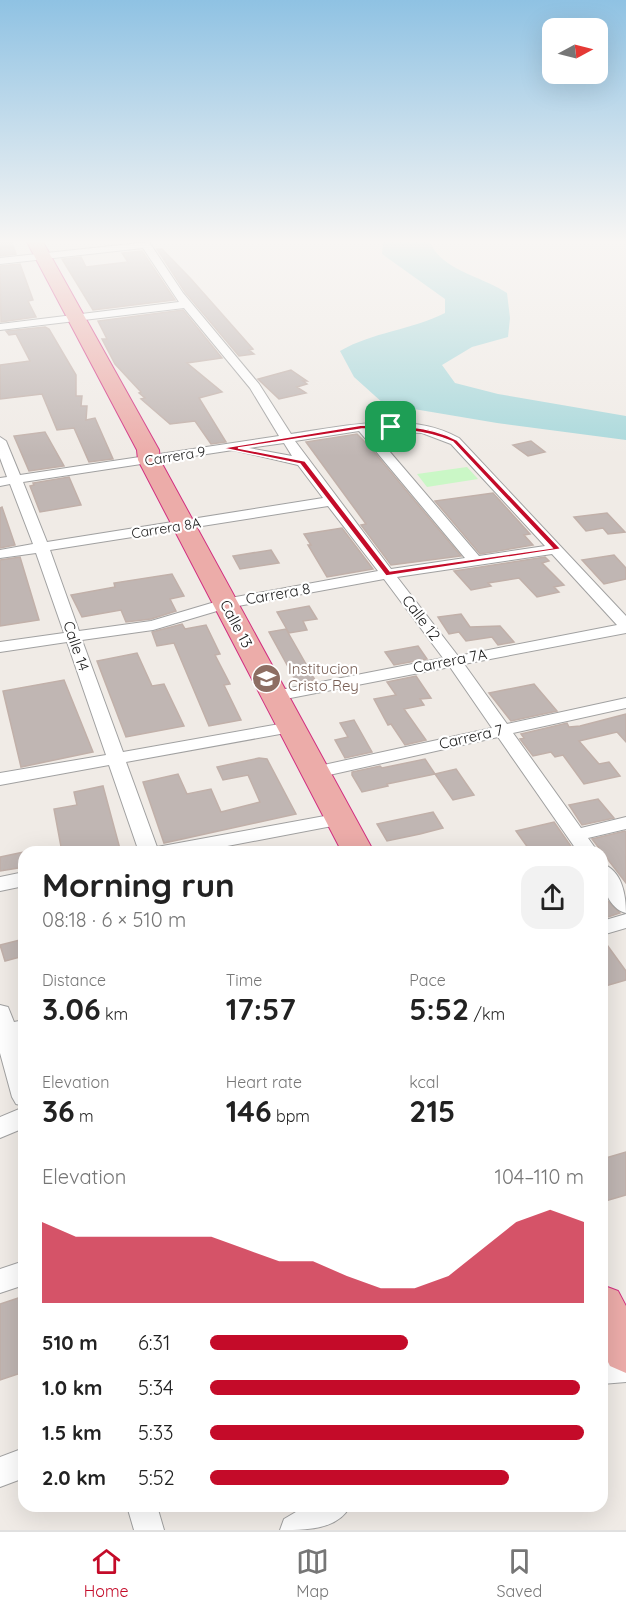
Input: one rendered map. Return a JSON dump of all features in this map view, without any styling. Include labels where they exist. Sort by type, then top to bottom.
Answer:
[{"type":"highway","name":"Calle 13","points":[[67,313],[135,452],[148,460],[355,846]]},
{"type":"highway","points":[[608,1317],[626,1351]]},
{"type":"street","points":[[0,327],[108,313]]},
{"type":"street","name":"Calle 12","points":[[196,313],[255,386],[302,462],[453,660],[584,846]]},
{"type":"street","points":[[362,427],[474,560]]},
{"type":"street","name":"Carrera 9","points":[[8,481],[362,427],[391,427],[439,433],[455,441],[557,549]]},
{"type":"street","name":"Calle 14","points":[[0,441],[8,481],[42,548],[147,846]]},
{"type":"street","points":[[226,448],[302,462]]},
{"type":"street","name":"Carrera 8A","points":[[0,554],[331,501]]},
{"type":"street","points":[[557,549],[626,627]]},
{"type":"street","name":"Carrera 8","points":[[0,647],[153,625],[225,604],[388,574],[557,549]]},
{"type":"street","name":"Carrera 7A","points":[[275,696],[626,627]]},
{"type":"street","name":"Carrera 7","points":[[316,772],[626,703]]},
{"type":"street","points":[[0,779],[291,727]]},
{"type":"street","points":[[194,846],[341,819]]},
{"type":"street","points":[[576,834],[626,823]]},
{"type":"street","points":[[0,884],[18,880]]},
{"type":"street","points":[[608,880],[626,906]]},
{"type":"street","points":[[608,926],[626,921]]},
{"type":"street","points":[[10,1025],[18,1066]]},
{"type":"street","points":[[0,1128],[18,1120]]},
{"type":"street","points":[[0,1281],[18,1275]]},
{"type":"street","points":[[608,1370],[626,1369]]},
{"type":"street","points":[[0,1472],[18,1465]]},
{"type":"street","points":[[144,1512],[149,1530]]},
{"type":"street","points":[[295,1530],[325,1512]]},
{"type":"green space","points":[[467,467],[478,479],[427,487],[417,474]]},
{"type":"water","points":[[444,313],[509,313],[508,337],[472,347],[442,365],[455,383],[498,394],[626,416],[626,440],[497,423],[384,404],[354,377],[340,351],[366,339]]},
{"type":"building","points":[[1,313],[34,313],[36,317],[1,322]]},
{"type":"building","points":[[157,313],[186,313],[222,358],[187,363],[222,392],[199,398],[226,442],[211,444],[195,421],[170,424],[141,399],[145,398],[139,393],[141,392],[115,364],[102,339],[107,339],[98,321]]},
{"type":"building","points":[[203,313],[221,313],[253,349],[249,350],[254,354],[239,356]]},
{"type":"building","points":[[45,327],[49,329],[76,375],[76,396],[82,396],[81,406],[87,406],[86,420],[95,418],[113,459],[89,462],[74,428],[57,430],[42,394],[0,399],[0,365],[30,361],[16,334],[9,335],[6,331]]},
{"type":"building","points":[[291,370],[307,381],[303,381],[307,384],[297,387],[306,393],[279,399],[258,379]]},
{"type":"building","points":[[45,432],[64,466],[29,471],[14,436]]},
{"type":"building","points":[[357,434],[461,556],[391,565],[361,525],[366,524],[306,442]]},
{"type":"building","points":[[531,441],[545,452],[528,456],[513,445]]},
{"type":"building","points":[[69,477],[81,505],[40,512],[30,486],[34,485],[33,483]]},
{"type":"building","points":[[493,493],[530,534],[524,535],[533,545],[480,554],[435,501]]},
{"type":"building","points":[[2,507],[15,545],[0,548],[0,508]]},
{"type":"building","points":[[607,513],[625,532],[608,534],[603,528],[586,531],[574,517]]},
{"type":"building","points":[[342,528],[373,569],[327,577],[304,534]]},
{"type":"building","points":[[271,550],[279,563],[240,569],[233,556]]},
{"type":"building","points":[[614,555],[626,568],[626,579],[604,584],[582,560]]},
{"type":"building","points":[[20,557],[39,620],[0,626],[0,560]]},
{"type":"building","points":[[545,557],[549,561],[542,563],[564,585],[554,587],[559,592],[537,597],[519,578],[488,583],[491,586],[471,590],[454,571]]},
{"type":"building","points":[[172,574],[184,596],[170,599],[176,611],[151,619],[126,622],[121,610],[82,617],[71,595],[115,587],[114,583]]},
{"type":"building","points":[[309,606],[317,619],[303,621],[307,630],[289,633],[277,612]]},
{"type":"building","points":[[461,614],[470,627],[500,626],[514,642],[498,645],[492,637],[466,641],[459,632],[449,634],[438,617]]},
{"type":"building","points":[[182,624],[185,629],[206,625],[220,654],[215,655],[230,684],[224,685],[241,720],[209,726],[174,643],[157,646],[152,632]]},
{"type":"building","points":[[286,629],[315,680],[297,683],[269,632]]},
{"type":"building","points":[[418,646],[427,659],[394,665],[385,652]]},
{"type":"building","points":[[137,653],[152,686],[164,684],[184,726],[126,737],[97,661]]},
{"type":"building","points":[[416,676],[431,698],[420,699],[424,705],[404,709],[426,740],[405,745],[391,724],[388,725],[374,699],[396,695],[387,682]]},
{"type":"building","points":[[64,680],[93,752],[21,767],[3,691]]},
{"type":"building","points":[[534,684],[557,711],[511,721],[489,693]]},
{"type":"building","points":[[626,714],[626,742],[617,732],[579,741],[599,764],[609,762],[620,776],[584,784],[563,755],[555,757],[551,752],[533,756],[520,739],[524,738],[521,734],[567,723],[569,727],[580,726]]},
{"type":"building","points":[[354,720],[372,752],[345,758],[335,740],[348,737],[340,723]]},
{"type":"building","points":[[259,758],[267,759],[296,814],[164,843],[143,782],[178,774],[187,794],[211,789],[221,812],[260,802],[248,775],[223,780],[217,767]]},
{"type":"building","points":[[425,759],[435,774],[362,792],[352,775],[352,772]]},
{"type":"building","points":[[456,769],[474,795],[453,800],[435,774]]},
{"type":"building","points":[[103,786],[119,846],[61,846],[54,809],[77,805],[74,792]]},
{"type":"building","points":[[598,799],[614,818],[582,825],[569,805]]},
{"type":"building","points":[[433,812],[443,828],[387,841],[377,824]]},
{"type":"building","points":[[554,822],[571,846],[527,846],[516,831]]},
{"type":"building","points":[[626,832],[626,883],[608,860],[608,846],[597,846],[592,839]]},
{"type":"building","points":[[18,853],[18,868],[0,871],[0,857]]},
{"type":"building","points":[[608,901],[620,913],[608,917]]},
{"type":"building","points":[[18,940],[18,958],[5,961],[0,945]]},
{"type":"building","points":[[608,946],[626,971],[626,980],[608,985]]},
{"type":"building","points":[[626,1152],[626,1195],[608,1200],[608,1157]]},
{"type":"building","points":[[18,1298],[18,1374],[0,1380],[0,1304]]},
{"type":"place","name":"Institucion Cristo Rey","points":[[267,678]]},
{"type":"route","points":[[362,427],[391,427],[439,433],[455,441],[557,549],[388,574],[302,462],[226,448],[362,427]]}]
